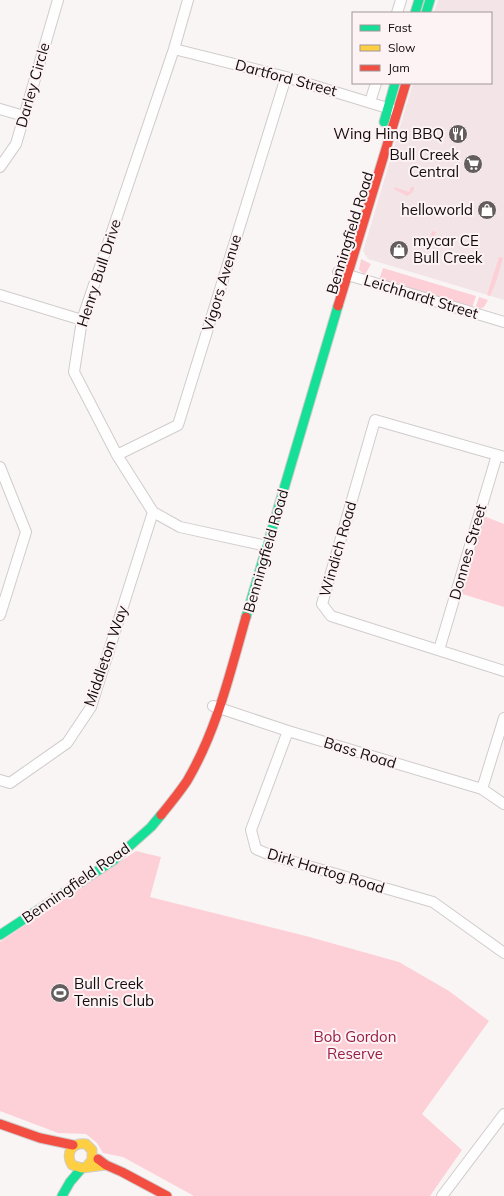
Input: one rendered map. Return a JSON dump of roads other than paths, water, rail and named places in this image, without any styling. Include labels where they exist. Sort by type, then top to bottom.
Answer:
[{"type":"main road","points":[[416,12],[420,0]]},
{"type":"main road","points":[[426,12],[430,0]]},
{"type":"main road","name":"Benningfield Road","points":[[262,545],[341,273],[393,110],[395,84]]},
{"type":"main road","name":"Benningfield Road","points":[[382,130],[406,84]]},
{"type":"main road","name":"Benningfield Road","points":[[359,205],[366,182]]},
{"type":"main road","name":"Benningfield Road","points":[[0,935],[126,851],[152,826],[180,792],[194,768],[209,738],[308,374],[321,332]]},
{"type":"main road","name":"Benningfield Road","points":[[112,849],[151,815],[173,787],[217,708]]},
{"type":"main road","points":[[0,1124],[40,1138],[73,1145],[82,1143],[86,1144],[92,1150],[93,1155],[91,1163],[84,1167],[70,1182],[62,1196]]},
{"type":"main road","points":[[40,1138],[65,1156],[84,1167],[106,1165]]},
{"type":"main road","points":[[65,1156],[73,1145]]},
{"type":"main road","points":[[93,1155],[106,1165],[167,1196]]},
{"type":"main road","points":[[65,1156],[70,1182]]},
{"type":"street","name":"Darley Circle","points":[[0,166],[16,144],[58,0]]},
{"type":"street","name":"Henry Bull Drive","points":[[188,0],[174,48],[82,320],[74,372],[117,455],[153,512],[180,527],[262,545]]},
{"type":"street","points":[[397,12],[401,0]]},
{"type":"street","name":"Dartford Street","points":[[174,48],[286,77],[393,110]]},
{"type":"street","name":"Vigors Avenue","points":[[117,455],[178,425],[286,77]]},
{"type":"street","points":[[370,102],[376,84]]},
{"type":"street","points":[[0,109],[24,116]]},
{"type":"street","name":"Leichhardt Street","points":[[341,273],[504,322]]},
{"type":"street","points":[[0,294],[82,320]]},
{"type":"street","name":"Windich Road","points":[[500,456],[375,420],[322,604],[331,616],[504,670]]},
{"type":"street","name":"Donnes Street","points":[[439,650],[500,456]]},
{"type":"street","points":[[0,615],[26,532],[1,473]]},
{"type":"street","name":"Middleton Way","points":[[0,780],[10,783],[67,743],[90,707],[153,512]]},
{"type":"street","name":"Bass Road","points":[[217,708],[288,731],[482,789],[504,804]]},
{"type":"street","points":[[482,789],[504,718]]},
{"type":"street","name":"Dirk Hartog Road","points":[[288,731],[251,830],[256,849],[270,855],[433,902],[504,953]]},
{"type":"street","points":[[442,1196],[504,1114]]},
{"type":"place","name":"Wing Hing BBQ","points":[[458,134]]},
{"type":"place","name":"Bull Creek Central","points":[[473,164]]},
{"type":"place","name":"helloworld","points":[[487,210]]},
{"type":"place","name":"mycar CE Bull Creek","points":[[399,250]]},
{"type":"place","name":"Bull Creek Tennis Club","points":[[60,993]]},
{"type":"park label","name":"Bob Gordon Reserve","points":[[355,1046]]}]
